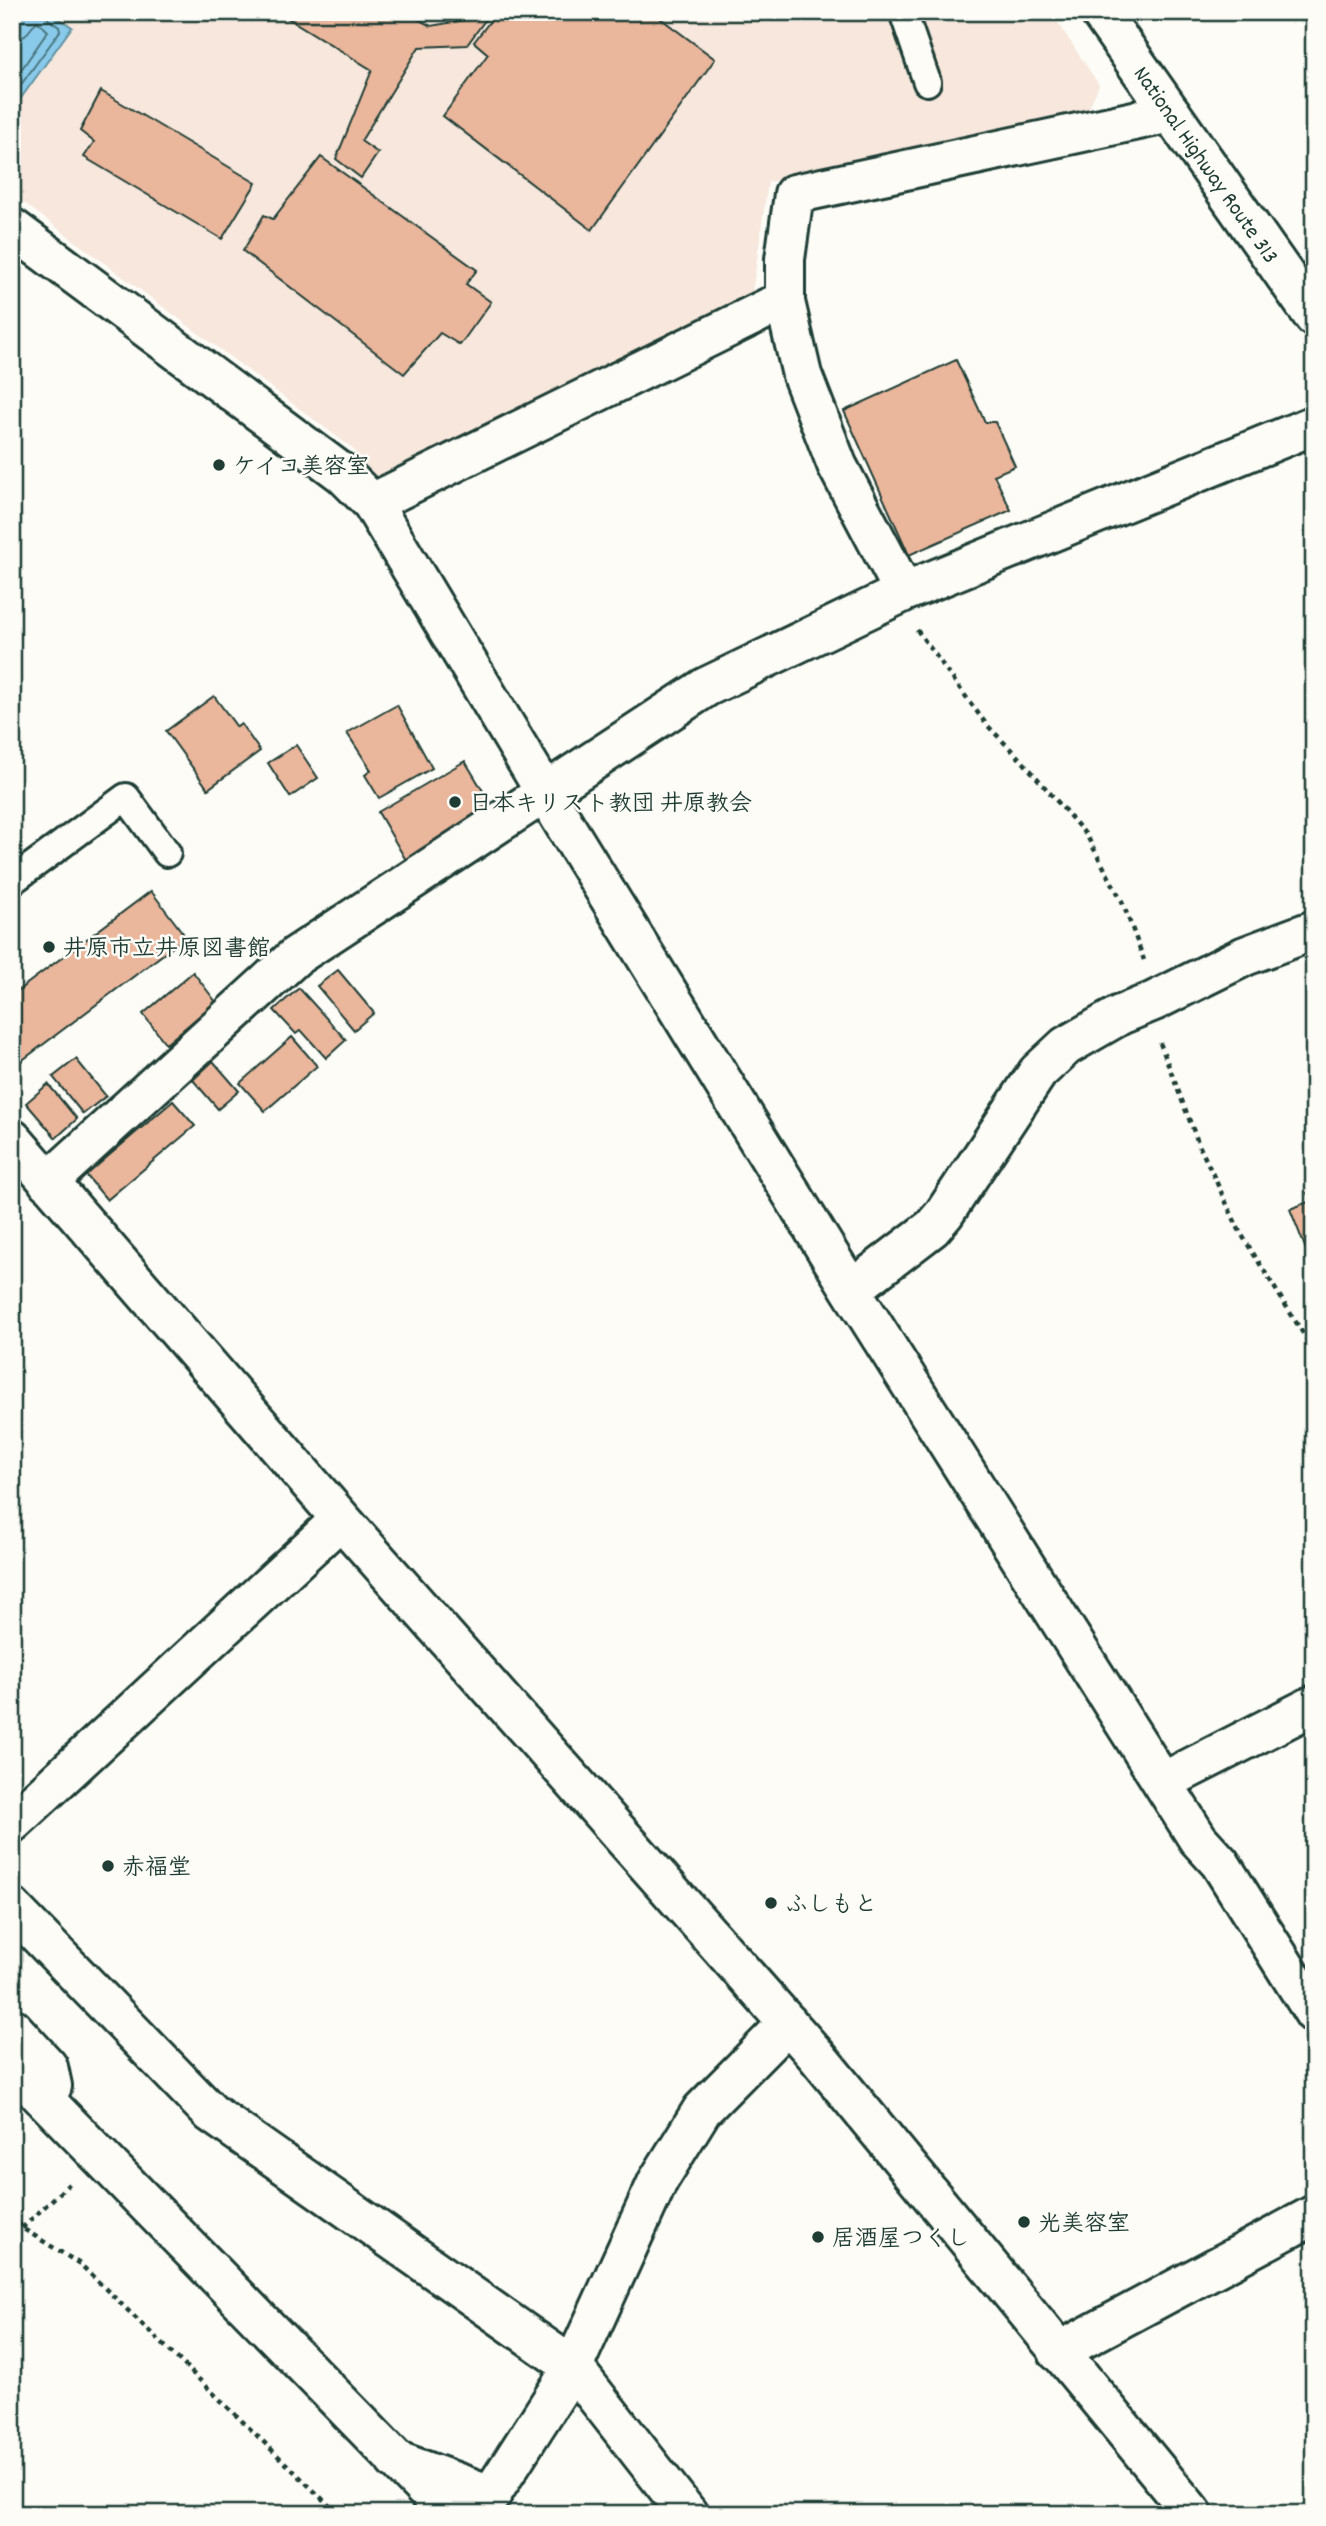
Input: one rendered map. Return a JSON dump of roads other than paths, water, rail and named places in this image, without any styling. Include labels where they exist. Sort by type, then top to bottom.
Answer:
[{"type":"main road","name":"National Highway Route 313","points":[[1100,12],[1314,317]]},
{"type":"main road","points":[[899,595],[837,465],[802,375],[785,302],[785,260],[794,194],[1171,113]]},
{"type":"main road","points":[[12,228],[344,474],[372,503],[546,794],[851,1290],[1198,1839],[1220,1863],[1314,2013]]},
{"type":"main road","points":[[372,503],[785,302]]},
{"type":"main road","points":[[48,1182],[296,956],[706,687],[899,595],[1314,425]]},
{"type":"main road","points":[[851,1290],[932,1228],[1038,1072],[1066,1046],[1120,1015],[1245,956],[1314,930]]},
{"type":"main road","points":[[12,1139],[341,1518],[788,2023],[1193,2514]]},
{"type":"main road","points":[[12,1823],[341,1518]]},
{"type":"main road","points":[[1163,1782],[1314,1705]]},
{"type":"main road","points":[[12,1908],[211,2113],[573,2367],[688,2514]]},
{"type":"main road","points":[[395,2460],[491,2495],[573,2367],[658,2181],[702,2109],[788,2023]]},
{"type":"main road","points":[[12,2028],[48,2067],[57,2112]]},
{"type":"main road","points":[[12,2066],[449,2514]]},
{"type":"main road","points":[[1058,2352],[1314,2215]]},
{"type":"lane","points":[[903,12],[927,82]]},
{"type":"lane","points":[[12,881],[126,797],[167,853]]},
{"type":"water","points":[[22,12],[49,12],[72,27],[16,105],[12,103],[12,28]]},
{"type":"place","name":"ケイコ美容室","points":[[219,465]]},
{"type":"place","name":"日本キリスト教団 井原教会","points":[[455,802]]},
{"type":"place","name":"井原市立井原図書館","points":[[49,947]]},
{"type":"place","name":"赤福堂","points":[[108,1866]]},
{"type":"place","name":"ふしもと","points":[[771,1903]]},
{"type":"place","name":"光美容室","points":[[1024,2222]]},
{"type":"place","name":"居酒屋つくし","points":[[818,2237]]}]
